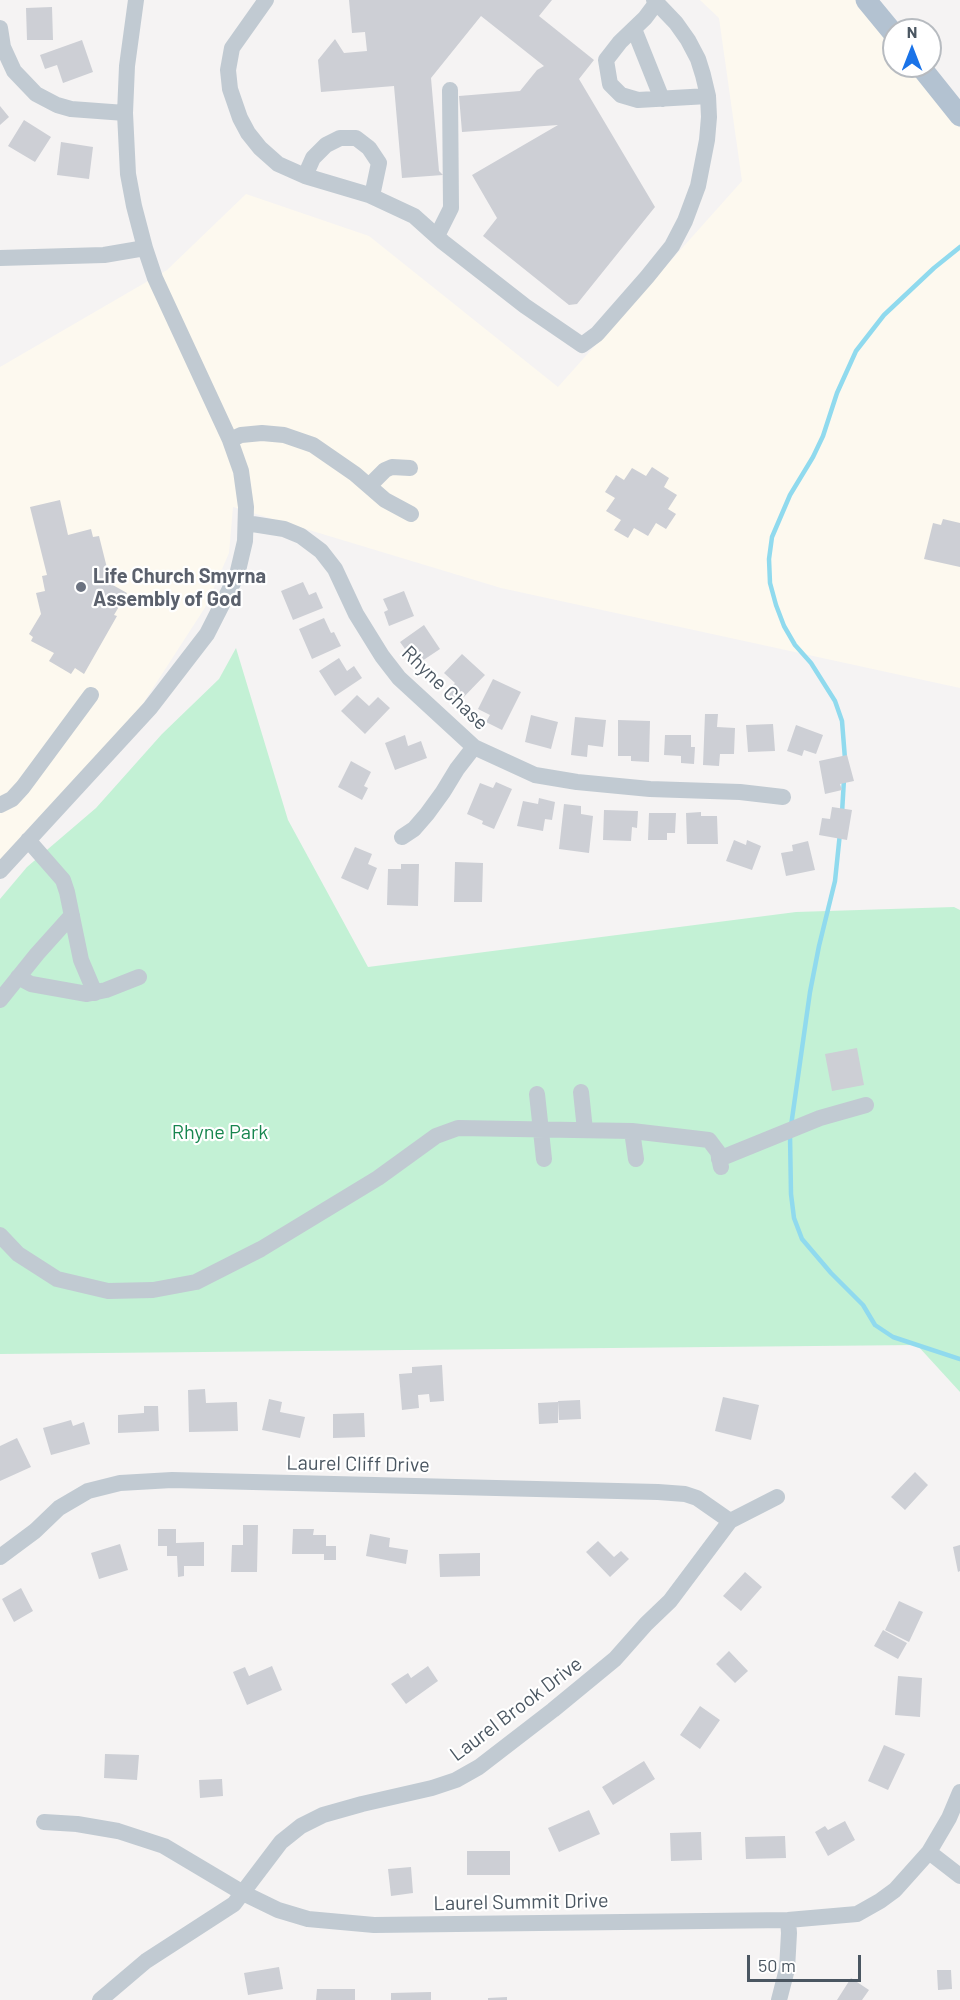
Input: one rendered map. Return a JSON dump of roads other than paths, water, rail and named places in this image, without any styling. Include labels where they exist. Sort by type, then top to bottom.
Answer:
[{"type":"main road","points":[[866,0],[882,19]]},
{"type":"main road","points":[[931,78],[957,106]]},
{"type":"street","points":[[0,871],[150,708],[207,634],[237,575],[242,559],[246,523],[245,489],[230,440],[167,306],[145,248],[128,174],[124,113],[127,66],[136,0]]},
{"type":"street","points":[[266,0],[232,48],[228,70],[230,89],[240,118],[260,148],[279,164],[305,176],[372,196],[414,216],[525,306],[577,343],[586,343],[597,334],[672,246],[685,221],[698,186],[707,140],[708,96],[698,59],[688,40],[656,1],[606,60],[610,84],[621,95],[638,100],[708,96]]},
{"type":"street","points":[[0,28],[3,47],[11,65],[24,84],[36,94],[57,105],[71,109],[124,113]]},
{"type":"street","points":[[634,29],[662,99]]},
{"type":"street","points":[[437,236],[451,208],[450,90]]},
{"type":"street","points":[[305,176],[313,158],[326,145],[340,138],[356,138],[369,148],[379,163],[372,196]]},
{"type":"street","points":[[0,258],[104,255],[145,248]]},
{"type":"street","points":[[230,440],[241,435],[262,433],[284,435],[313,445],[355,474],[386,500],[411,514]]},
{"type":"street","points":[[369,486],[385,470],[392,467],[410,468]]},
{"type":"street","name":"Rhyne Chase","points":[[246,523],[284,529],[301,536],[328,558],[356,614],[382,656],[406,686],[474,747],[535,775],[577,782],[650,789],[740,792],[783,797]]},
{"type":"street","points":[[0,805],[12,799],[23,787],[91,695]]},
{"type":"street","points":[[402,837],[414,829],[427,814],[474,747]]},
{"type":"street","points":[[28,840],[63,880],[81,960],[95,993]]},
{"type":"street","points":[[0,1000],[72,915]]},
{"type":"street","points":[[18,977],[31,984],[78,994],[95,993],[139,976]]},
{"type":"street","points":[[581,1092],[585,1130]]},
{"type":"street","points":[[537,1094],[544,1159]]},
{"type":"street","points":[[0,1235],[18,1254],[57,1279],[108,1291],[153,1290],[196,1282],[261,1250],[378,1178],[436,1136],[458,1128],[632,1131],[710,1140],[718,1152],[720,1163],[820,1118],[866,1105]]},
{"type":"street","points":[[632,1131],[636,1159]]},
{"type":"street","name":"Laurel Cliff Drive","points":[[0,1557],[19,1544],[59,1508],[88,1491],[120,1484],[172,1480],[658,1492],[685,1494],[697,1498],[730,1521]]},
{"type":"street","name":"Laurel Brook Drive","points":[[100,2000],[146,1961],[234,1904],[281,1842],[301,1826],[323,1815],[432,1788],[456,1780],[479,1767],[615,1659],[670,1601],[730,1521],[777,1497]]},
{"type":"street","name":"Laurel Summit Drive","points":[[44,1822],[77,1824],[118,1831],[164,1846],[243,1893],[278,1910],[308,1919],[374,1925],[788,1920],[857,1914],[895,1890],[929,1852],[960,1792]]},
{"type":"street","points":[[929,1852],[960,1876]]},
{"type":"street","points":[[779,2000],[787,1970],[788,1920]]},
{"type":"waterway","points":[[845,759],[842,721],[835,701],[811,663],[795,645],[776,605],[770,583],[769,559],[772,537],[790,495],[823,436],[837,393],[856,351],[884,315],[960,247]]},
{"type":"waterway","points":[[842,813],[844,779]]},
{"type":"waterway","points":[[791,1126],[810,992],[835,881],[840,833]]},
{"type":"waterway","points":[[790,1135],[791,1194],[794,1218],[802,1239],[863,1305],[875,1325],[893,1337],[960,1359]]},
{"type":"place","name":"Life Church Smyrna Assembly of God","points":[[81,587]]},
{"type":"park label","name":"Rhyne Park","points":[[220,1132]]}]
